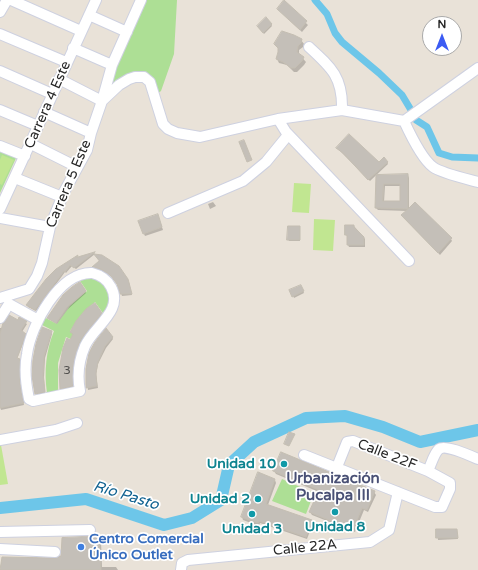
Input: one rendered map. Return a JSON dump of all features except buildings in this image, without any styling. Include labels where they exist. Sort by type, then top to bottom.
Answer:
[{"type":"street","points":[[0,12],[6,0]]},
{"type":"street","points":[[11,0],[81,31]]},
{"type":"street","name":"Carrera 4 Este","points":[[0,209],[31,144],[66,62],[96,0]]},
{"type":"street","name":"Carrera 5 Este","points":[[5,300],[29,289],[37,276],[42,263],[50,227],[62,197],[87,150],[112,65],[141,0]]},
{"type":"street","points":[[89,15],[127,32]]},
{"type":"street","points":[[0,34],[66,62]]},
{"type":"street","points":[[309,47],[327,64],[337,79],[341,90],[342,110]]},
{"type":"street","points":[[73,48],[112,65]]},
{"type":"street","points":[[409,262],[288,135],[278,119],[342,110],[404,122],[478,68]]},
{"type":"street","points":[[0,71],[52,94]]},
{"type":"street","name":"Carrera 5 Este","points":[[102,101],[119,85],[129,79],[144,77],[150,82],[163,124],[168,129],[177,133],[200,137],[278,119]]},
{"type":"street","points":[[59,79],[102,101]]},
{"type":"street","points":[[0,110],[38,126]]},
{"type":"street","points":[[44,112],[91,133]]},
{"type":"street","points":[[404,122],[421,153],[433,167],[478,182]]},
{"type":"street","points":[[168,213],[243,181],[266,162],[288,135]]},
{"type":"street","points":[[31,144],[77,167]]},
{"type":"street","points":[[0,146],[25,156]]},
{"type":"street","points":[[14,178],[62,197]]},
{"type":"street","points":[[0,218],[50,227]]},
{"type":"street","points":[[85,274],[95,274],[105,279],[111,286],[114,300],[111,312],[90,337],[81,356],[78,376],[80,391],[33,401],[29,399],[26,378],[26,358],[30,341],[38,320],[46,306],[60,289],[75,277],[85,274]]},
{"type":"street","points":[[0,318],[5,300],[38,320]]},
{"type":"street","points":[[0,440],[56,430],[78,423]]},
{"type":"street","name":"Calle 22F","points":[[336,467],[347,442],[353,441],[428,471],[451,485],[442,507],[439,508],[398,492]]},
{"type":"street","points":[[428,471],[438,449],[442,447],[478,459]]},
{"type":"street","points":[[304,455],[398,492]]},
{"type":"street","name":"Calle 22A","points":[[181,568],[185,561],[188,560],[370,542],[389,530],[398,492]]},
{"type":"street","points":[[0,532],[90,530]]},
{"type":"street","points":[[0,549],[56,552]]},
{"type":"green space","points":[[140,0],[177,0],[174,54],[161,91],[157,94],[154,87],[133,75],[98,101]]},
{"type":"green space","points":[[0,151],[16,158],[0,193]]},
{"type":"green space","points":[[2,155],[14,160],[2,185],[0,184],[0,160]]},
{"type":"green space","points":[[294,183],[311,184],[309,213],[292,212]]},
{"type":"green space","points":[[314,219],[335,220],[333,251],[313,250]]},
{"type":"green space","points":[[86,276],[103,281],[111,297],[105,316],[95,302],[82,314],[70,331],[85,339],[82,344],[66,337],[58,363],[58,390],[47,393],[46,361],[54,331],[38,323],[42,316],[57,324],[70,306],[87,291],[78,278]]},
{"type":"green space","points":[[0,445],[8,484],[0,485]]},
{"type":"green space","points":[[282,479],[314,493],[306,514],[272,501]]},
{"type":"waterway","points":[[315,0],[327,14],[335,33],[342,42],[379,73],[402,95],[411,110]]},
{"type":"waterway","points":[[416,120],[427,127],[439,153],[452,157],[478,158]]},
{"type":"waterway","name":"Río Pasto","points":[[0,508],[86,499],[164,525],[192,518],[221,500],[229,465],[254,442],[306,418],[345,416],[383,427],[420,442],[478,430]]},
{"type":"place","name":"Unidad 10","points":[[284,464]]},
{"type":"place","name":"Unidad 2","points":[[258,499]]},
{"type":"place","name":"Unidad 8","points":[[335,512]]},
{"type":"place","name":"Unidad 3","points":[[252,514]]},
{"type":"place","name":"Centro Comercial Único Outlet","points":[[81,547]]},
{"type":"district","name":"Urbanización Pucalpa III","points":[[333,488]]}]
